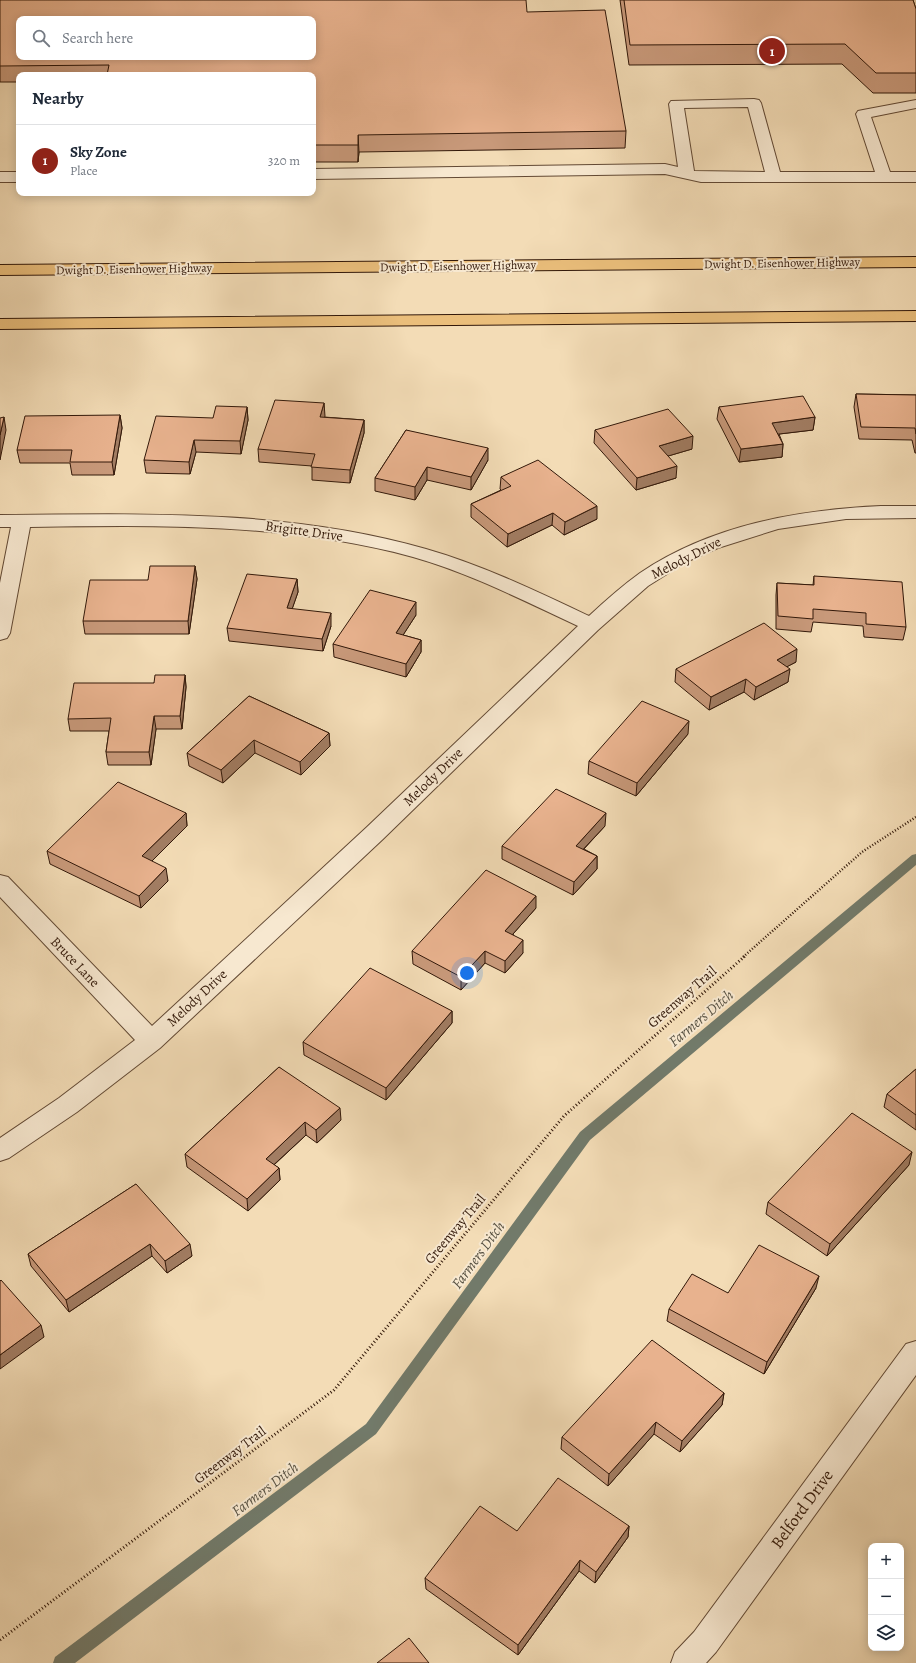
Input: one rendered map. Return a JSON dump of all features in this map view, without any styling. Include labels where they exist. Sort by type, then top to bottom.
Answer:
[{"type":"highway","name":"Dwight D. Eisenhower Highway","points":[[0,270],[916,262]]},
{"type":"highway","points":[[0,324],[916,316]]},
{"type":"street","points":[[687,173],[676,104],[754,103],[774,177]]},
{"type":"street","points":[[884,176],[863,114],[916,104]]},
{"type":"street","points":[[316,174],[666,169],[701,177],[916,176]]},
{"type":"street","points":[[0,177],[16,177]]},
{"type":"street","name":"Melody Drive","points":[[0,1151],[68,1105],[151,1041],[375,833],[591,625],[622,597],[648,577],[684,556],[724,538],[757,528],[833,514],[880,511],[916,512]]},
{"type":"street","name":"Brigitte Drive","points":[[0,522],[190,520],[254,524],[338,535],[419,553],[470,570],[518,590],[591,625]]},
{"type":"street","points":[[0,633],[22,521]]},
{"type":"street","name":"Bruce Lane","points":[[0,883],[151,1041]]},
{"type":"street","name":"Belford Drive","points":[[686,1663],[705,1642],[914,1361]]},
{"type":"path","name":"Greenway Trail","points":[[0,1640],[334,1390],[564,1116],[862,852],[916,817]]},
{"type":"building","points":[[0,0],[526,0],[527,12],[605,10],[626,131],[358,135],[358,145],[316,145],[316,72],[108,72],[109,65],[0,66]]},
{"type":"building","points":[[624,0],[913,0],[916,9],[916,73],[876,73],[845,44],[630,45]]},
{"type":"building","points":[[856,394],[916,395],[916,434],[915,428],[861,427]]},
{"type":"building","points":[[803,396],[815,417],[772,423],[783,444],[741,449],[719,407]]},
{"type":"building","points":[[275,400],[324,403],[320,417],[364,420],[350,470],[311,467],[315,454],[258,449]]},
{"type":"building","points":[[216,406],[247,407],[240,441],[194,440],[189,462],[144,460],[156,416],[213,418]]},
{"type":"building","points":[[668,409],[693,436],[659,446],[677,466],[637,478],[595,430]]},
{"type":"building","points":[[120,415],[112,462],[70,462],[72,450],[17,450],[25,416]]},
{"type":"building","points":[[4,417],[0,435],[0,418]]},
{"type":"building","points":[[406,430],[488,448],[471,477],[427,467],[415,487],[375,478]]},
{"type":"building","points":[[538,460],[597,506],[565,522],[553,513],[508,534],[471,504],[511,486],[501,477]]},
{"type":"building","points":[[150,566],[195,566],[188,621],[83,621],[90,580],[148,580]]},
{"type":"building","points":[[247,574],[297,579],[287,608],[331,613],[322,639],[227,628]]},
{"type":"building","points":[[814,576],[902,582],[906,627],[866,624],[866,613],[813,609],[813,619],[778,616],[777,583],[814,585]]},
{"type":"building","points":[[370,590],[416,602],[396,633],[421,640],[406,664],[333,644]]},
{"type":"building","points":[[764,623],[797,649],[777,660],[790,669],[756,687],[746,679],[711,697],[676,669]]},
{"type":"building","points":[[155,675],[185,675],[180,716],[154,716],[149,752],[106,752],[111,718],[68,719],[74,683],[154,683]]},
{"type":"building","points":[[249,696],[329,733],[300,762],[254,740],[221,770],[187,753]]},
{"type":"building","points":[[642,701],[689,721],[637,783],[589,761]]},
{"type":"building","points":[[118,782],[186,813],[142,856],[166,868],[139,896],[47,851]]},
{"type":"building","points":[[556,789],[606,813],[576,846],[597,856],[574,882],[502,846]]},
{"type":"building","points":[[486,870],[536,896],[505,931],[523,940],[505,961],[485,951],[461,977],[412,951]]},
{"type":"building","points":[[370,968],[452,1011],[386,1088],[303,1042]]},
{"type":"building","points":[[279,1067],[340,1108],[316,1130],[305,1122],[266,1159],[279,1168],[247,1199],[185,1154]]},
{"type":"building","points":[[916,1069],[916,1115],[887,1094]]},
{"type":"building","points":[[852,1113],[912,1152],[830,1244],[768,1202]]},
{"type":"building","points":[[136,1184],[190,1244],[165,1261],[150,1244],[66,1300],[28,1254]]},
{"type":"building","points":[[759,1245],[819,1276],[767,1362],[669,1309],[692,1274],[728,1293]]},
{"type":"building","points":[[1,1280],[41,1325],[0,1355],[0,1281]]},
{"type":"building","points":[[652,1340],[724,1393],[682,1441],[656,1422],[609,1474],[562,1437]]},
{"type":"building","points":[[558,1478],[629,1526],[596,1572],[580,1560],[518,1645],[425,1578],[480,1506],[517,1531]]},
{"type":"building","points":[[409,1638],[429,1663],[377,1663]]},
{"type":"waterway","name":"Farmers Ditch","points":[[61,1663],[371,1429],[585,1136],[916,858]]},
{"type":"place","name":"Sky Zone","points":[[772,51]]}]
